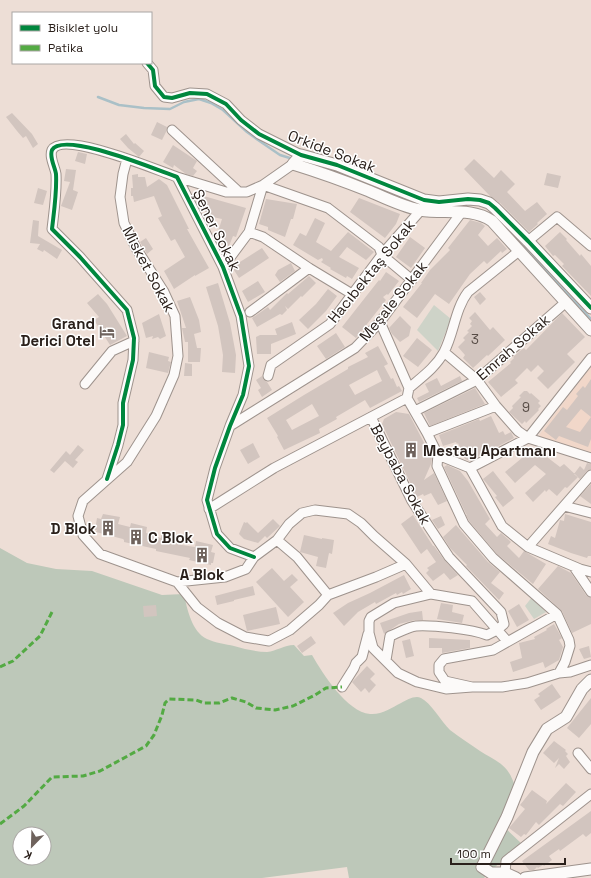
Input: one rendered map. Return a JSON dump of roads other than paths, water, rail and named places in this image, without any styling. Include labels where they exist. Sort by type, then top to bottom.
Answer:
[{"type":"street","name":"Orkide Sokak","points":[[148,64],[153,70],[155,86],[164,97],[172,98],[190,92],[207,94],[226,104],[241,120],[259,134],[301,155],[337,165],[424,200],[439,202],[468,199],[480,200],[489,203],[528,241],[591,308]]},
{"type":"street","points":[[172,130],[239,192]]},
{"type":"street","name":"Şener Sokak","points":[[134,341],[127,310],[80,257],[52,229],[56,184],[51,154],[55,147],[75,145],[99,149],[177,177],[223,267],[241,316],[249,366],[242,395],[215,468],[207,500],[217,534],[230,548],[254,557]]},
{"type":"street","points":[[177,177],[226,192],[247,192],[263,185],[293,164],[301,155]]},
{"type":"street","name":"Misket Sokak","points":[[127,159],[123,174],[120,197],[124,223],[136,248],[164,292],[175,316],[178,356],[174,375],[156,416],[127,462],[83,501],[78,516],[83,535],[100,554],[177,582]]},
{"type":"street","name":"Orkide Sokak","points":[[293,164],[331,176],[406,207],[421,210],[473,213],[486,217],[492,221],[591,330]]},
{"type":"street","points":[[223,267],[249,232],[263,185]]},
{"type":"street","points":[[263,185],[328,208],[378,247],[382,254],[412,280]]},
{"type":"street","name":"Hacıbektaş Sokak","points":[[268,376],[271,365],[330,324],[382,254],[421,210]]},
{"type":"street","name":"Meşale Sokak","points":[[230,426],[355,348],[380,322],[461,213]]},
{"type":"street","points":[[528,241],[558,217],[591,246]]},
{"type":"street","points":[[249,232],[263,237],[309,268],[352,294]]},
{"type":"street","points":[[409,388],[434,366],[444,352],[462,300],[468,292],[519,251]]},
{"type":"street","points":[[250,312],[309,268]]},
{"type":"street","name":"Emrah Sokak","points":[[415,411],[477,380],[566,302]]},
{"type":"street","points":[[380,322],[409,388],[407,398],[438,456],[437,466],[464,524],[493,558],[557,614],[569,640],[570,646],[566,662],[559,673]]},
{"type":"street","points":[[86,384],[112,351],[134,341],[133,360],[123,404],[123,425],[107,479]]},
{"type":"street","points":[[444,352],[477,380],[496,406],[518,431],[528,438],[591,458]]},
{"type":"street","points":[[470,468],[528,438],[591,358]]},
{"type":"street","points":[[209,509],[274,468],[407,398]]},
{"type":"street","points":[[427,433],[496,406]]},
{"type":"street","name":"Beybaba Sokak","points":[[371,417],[412,501],[449,557],[501,612],[504,624],[497,630]]},
{"type":"street","points":[[438,456],[470,468],[502,526],[528,547],[574,567],[591,572]]},
{"type":"street","points":[[528,547],[591,475]]},
{"type":"street","points":[[564,506],[591,513]]},
{"type":"street","points":[[177,582],[225,577],[246,569],[254,557],[277,540],[288,524],[302,513],[315,510],[348,514],[361,522],[374,536],[406,564],[431,594]]},
{"type":"street","points":[[277,540],[296,557],[328,595]]},
{"type":"street","points":[[177,582],[197,607],[218,622],[245,637],[268,641],[290,630],[319,605],[328,595],[406,564]]},
{"type":"street","points":[[574,567],[591,592]]},
{"type":"street","points":[[507,641],[472,601],[431,594],[394,603],[371,616],[369,621],[369,633],[373,648],[398,673],[417,682],[446,689],[502,687],[527,683],[591,665]]},
{"type":"street","points":[[472,687],[445,680],[439,672],[439,665],[444,659],[493,650],[557,614]]},
{"type":"street","points":[[386,660],[390,636],[415,626],[458,629],[479,632],[487,635],[497,630]]},
{"type":"street","points":[[342,687],[356,663],[362,657],[369,633]]},
{"type":"street","points":[[516,878],[504,874],[491,873],[482,867],[507,817],[533,752],[547,729],[566,717],[580,693],[591,680]]},
{"type":"street","points":[[578,753],[591,769]]},
{"type":"street","points":[[504,874],[506,861],[591,794]]},
{"type":"street","points":[[525,878],[591,869]]},
{"type":"waterway","points":[[98,97],[119,105],[170,109],[184,102],[199,99],[211,103],[223,110],[258,140],[280,155],[293,159]]},
{"type":"waterway","points":[[501,223],[591,319]]},
{"type":"place","name":"Grand Derici Otel","points":[[107,332]]},
{"type":"place","name":"Mestay Apartmanı","points":[[411,450]]},
{"type":"place","name":"D Blok","points":[[108,528]]},
{"type":"place","name":"C Blok","points":[[136,537]]},
{"type":"place","name":"A Blok","points":[[202,555]]}]
